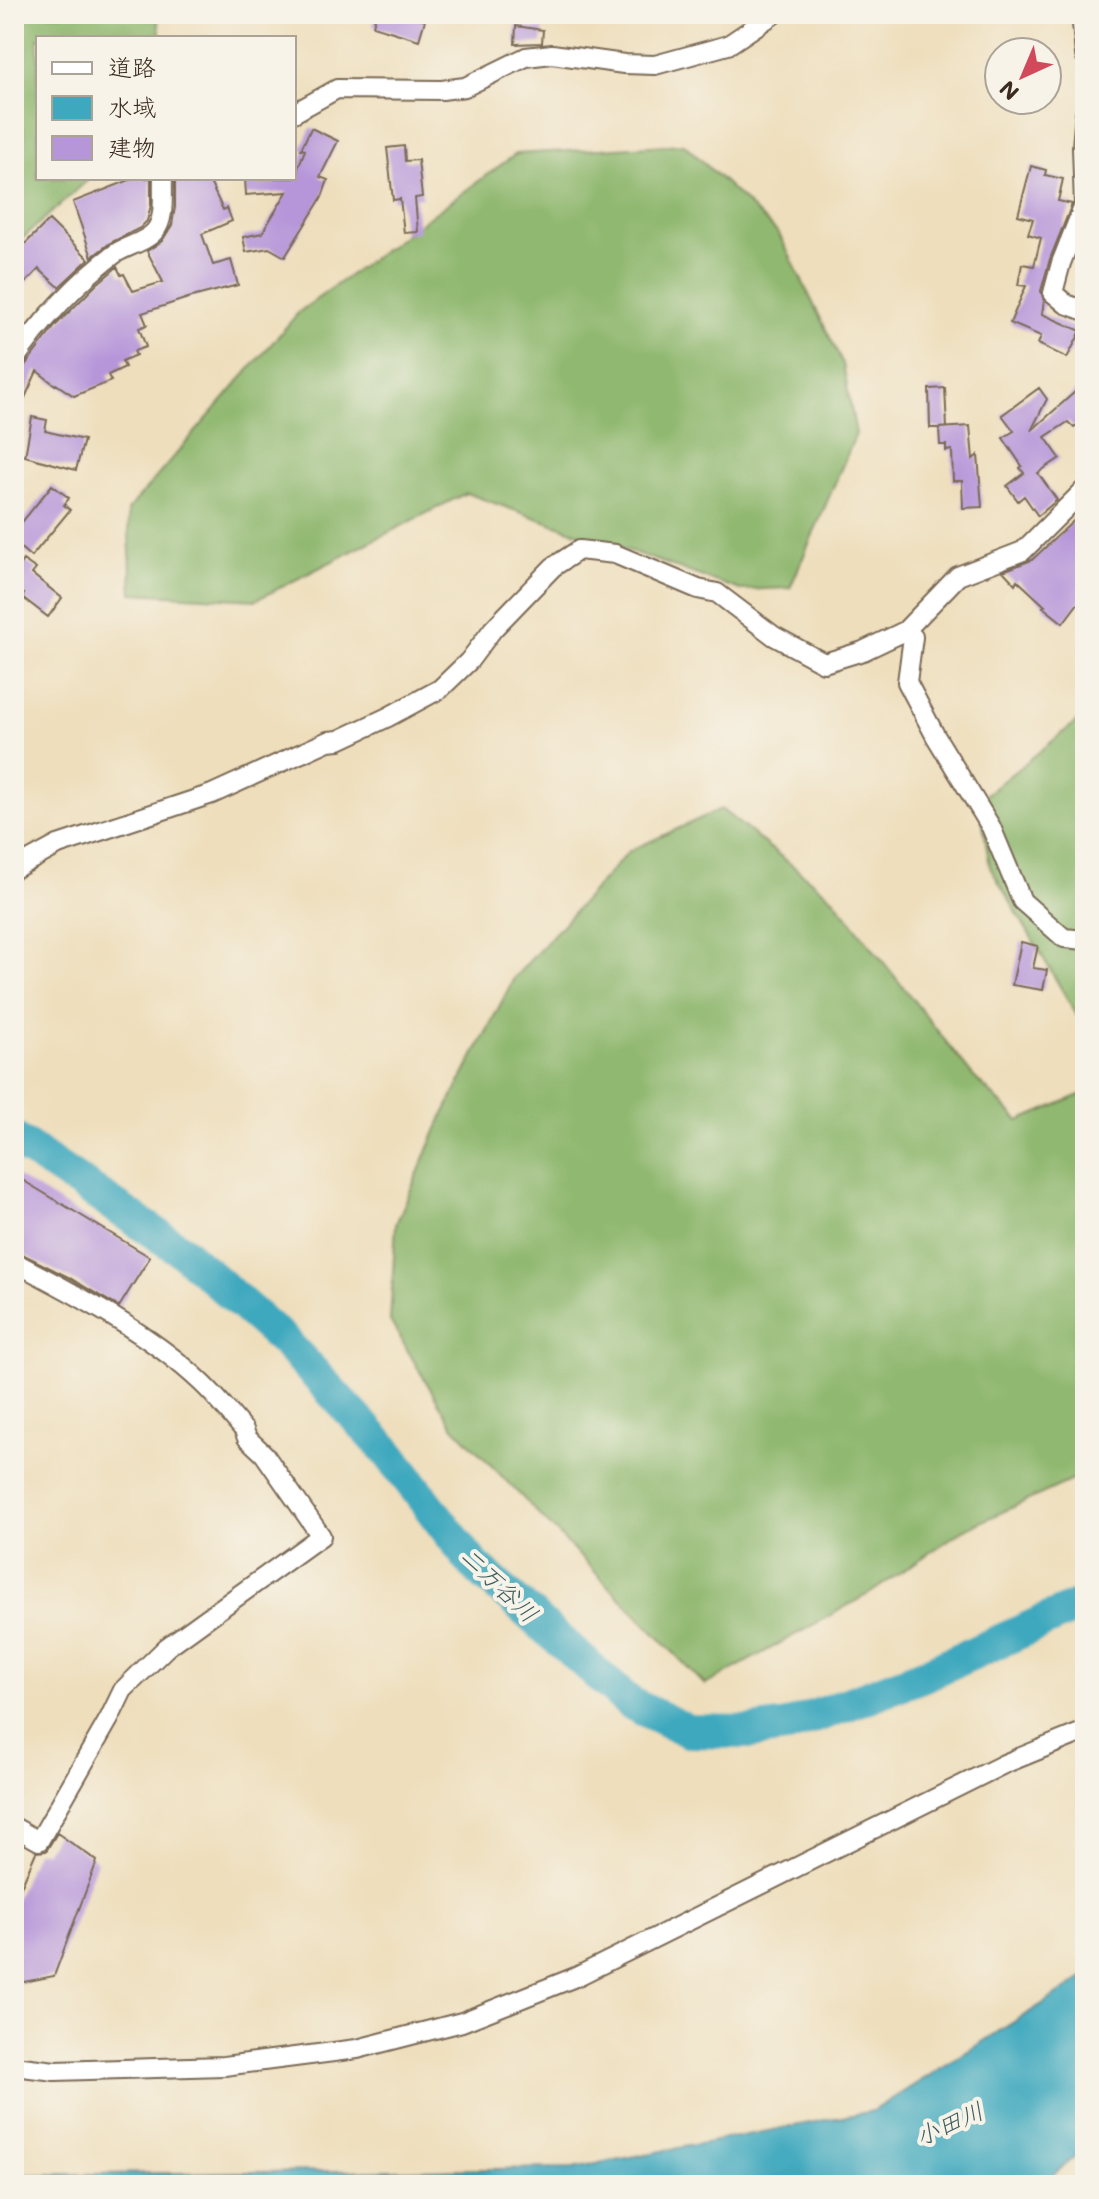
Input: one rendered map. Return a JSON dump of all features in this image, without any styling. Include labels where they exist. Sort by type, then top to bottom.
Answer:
[{"type":"street","points":[[296,112],[337,89],[442,90],[465,87],[526,57],[552,54],[655,65],[728,45],[774,14]]},
{"type":"street","points":[[1083,14],[1085,55]]},
{"type":"street","points":[[1085,113],[1082,147],[1084,205],[1061,263],[1053,293],[1066,304],[1085,311]]},
{"type":"street","points":[[14,361],[50,315],[93,273],[117,253],[155,232],[161,217],[163,180]]},
{"type":"street","points":[[14,869],[58,845],[212,794],[328,741],[339,740],[440,689],[553,567],[579,550],[615,554],[698,589],[717,593],[774,636],[824,663],[863,651],[905,631],[958,576],[1023,551],[1085,489]]},
{"type":"street","points":[[905,631],[913,637],[907,682],[936,737],[991,827],[1022,901],[1064,938],[1085,940]]},
{"type":"street","points":[[14,1262],[121,1322],[202,1383],[264,1454],[321,1536],[167,1647],[123,1690],[39,1841],[14,1827]]},
{"type":"street","points":[[14,2066],[55,2071],[224,2066],[357,2049],[462,2022],[578,1976],[1004,1764],[1085,1731]]},
{"type":"green space","points":[[30,14],[157,14],[161,36],[36,36],[36,180],[88,180],[14,246],[14,25]]},
{"type":"green space","points":[[684,144],[779,234],[843,364],[856,434],[790,588],[740,590],[466,493],[256,600],[132,593],[128,510],[299,312],[516,154]]},
{"type":"green space","points":[[1085,715],[1085,1029],[990,867],[979,800]]},
{"type":"green space","points":[[721,809],[833,898],[973,1076],[1019,1121],[1085,1093],[1085,1474],[963,1530],[872,1592],[705,1685],[452,1425],[390,1321],[396,1224],[440,1122],[514,978],[629,851]]},
{"type":"water","name":"小田川","points":[[1085,1977],[1085,2148],[1041,2185],[14,2185],[14,2175],[573,2168],[873,2111]]},
{"type":"building","points":[[376,14],[406,14],[425,20],[419,40],[373,26]]},
{"type":"building","points":[[516,26],[543,30],[542,43],[515,44]]},
{"type":"building","points":[[311,128],[338,141],[320,177],[328,180],[322,197],[285,257],[269,248],[246,252],[243,237],[262,233],[287,192],[246,195],[245,180],[296,180],[305,150],[301,149]]},
{"type":"building","points":[[404,146],[405,161],[418,160],[422,197],[415,198],[418,232],[404,233],[400,199],[393,200],[387,148]]},
{"type":"building","points":[[1031,166],[1046,170],[1045,175],[1063,179],[1058,201],[1072,204],[1041,291],[1044,301],[1042,314],[1081,331],[1067,358],[1038,344],[1041,336],[1010,323],[1026,286],[1018,285],[1022,264],[1034,266],[1041,238],[1028,234],[1033,219],[1018,215]]},
{"type":"building","points":[[130,180],[151,180],[151,205],[147,221],[92,257],[73,202]]},
{"type":"building","points":[[175,180],[209,180],[223,210],[227,208],[232,221],[202,234],[213,265],[231,260],[238,285],[142,313],[147,325],[139,328],[146,347],[134,351],[136,355],[122,361],[125,367],[108,375],[111,381],[74,396],[37,371],[14,422],[14,373],[23,368],[56,325],[97,284],[117,267],[133,291],[163,282],[147,251],[162,241],[172,225]]},
{"type":"building","points":[[49,220],[89,259],[59,287],[39,269],[14,295],[14,255]]},
{"type":"building","points":[[1085,383],[1085,419],[1074,428],[1068,422],[1045,437],[1060,458],[1038,473],[1057,500],[1038,516],[1024,496],[1018,501],[1007,486],[1024,473],[1003,438],[1014,431],[1002,415],[1039,388],[1047,399],[1031,431]]},
{"type":"building","points":[[945,388],[947,428],[930,428],[929,389]]},
{"type":"building","points":[[32,417],[47,420],[45,431],[84,440],[76,470],[25,456]]},
{"type":"building","points":[[970,426],[973,459],[978,455],[982,507],[963,508],[962,481],[953,481],[952,450],[946,451],[946,445],[940,445],[939,428]]},
{"type":"building","points":[[52,485],[69,498],[64,505],[70,510],[31,557],[14,542],[14,532]]},
{"type":"building","points":[[1085,510],[1085,594],[1063,623],[1003,571],[1032,560]]},
{"type":"building","points":[[23,560],[36,569],[32,574],[62,598],[48,617],[14,587],[14,573]]},
{"type":"building","points":[[1021,942],[1038,946],[1033,968],[1047,970],[1043,990],[1012,985]]},
{"type":"building","points":[[14,1175],[150,1257],[119,1307],[14,1250]]},
{"type":"building","points":[[57,1833],[97,1861],[54,1976],[14,1984],[14,1903],[36,1852],[46,1851]]},
{"type":"waterway","name":"二万谷川","points":[[14,1139],[182,1251],[284,1341],[387,1451],[473,1564],[630,1703],[688,1731],[750,1732],[787,1727],[924,1675],[1085,1603]]}]
